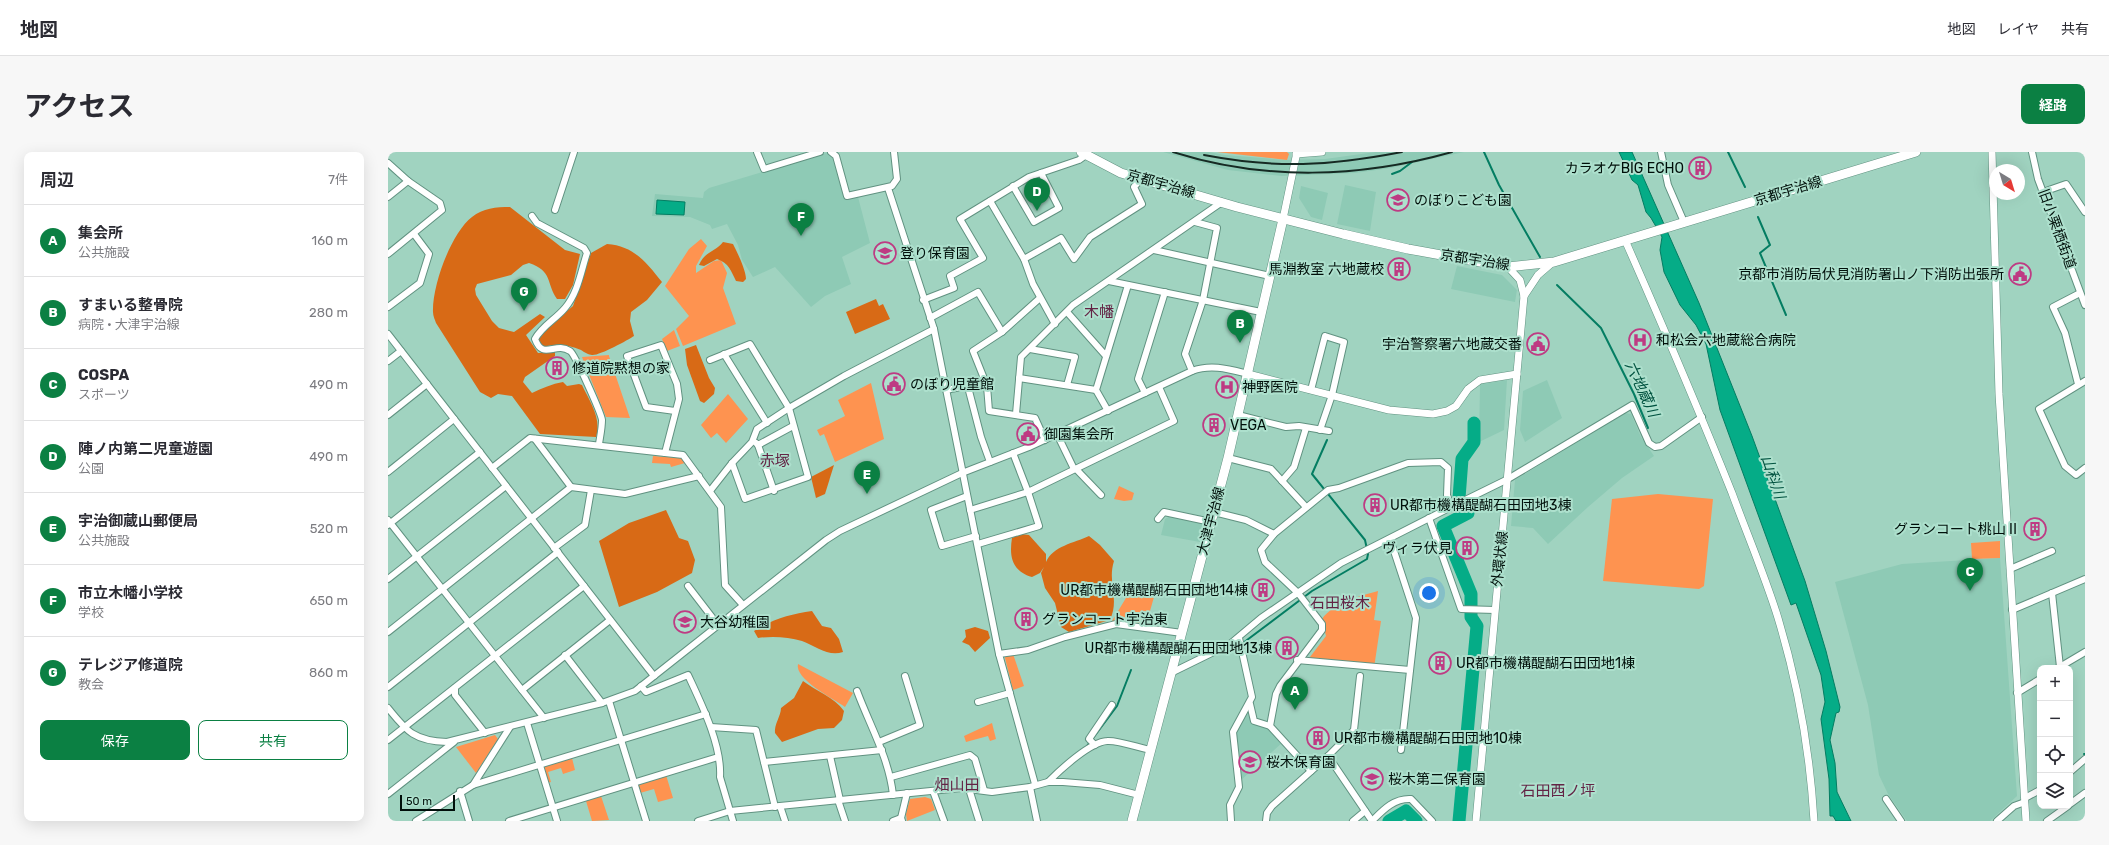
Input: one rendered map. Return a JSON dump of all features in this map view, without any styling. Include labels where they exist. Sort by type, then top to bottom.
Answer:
[{"type":"main road","name":"京都宇治線","points":[[1084,153],[1121,173],[1283,219],[1408,249],[1508,267],[1554,262],[1916,152]]},
{"type":"main road","name":"大津宇治線","points":[[1132,821],[1228,458],[1283,219]]},
{"type":"street","points":[[555,210],[574,152]]},
{"type":"street","points":[[757,152],[764,169],[820,152]]},
{"type":"street","points":[[831,152],[836,156],[848,196],[892,186],[898,179],[894,152]]},
{"type":"street","points":[[1283,219],[1297,153],[1322,152]]},
{"type":"street","points":[[1661,152],[1668,185],[1681,223]]},
{"type":"street","points":[[1992,152],[1999,394],[2026,821]]},
{"type":"street","name":"旧小栗栖街道","points":[[2032,152],[2043,192],[2085,305]]},
{"type":"street","points":[[923,300],[954,288],[950,276],[983,258],[960,219],[1013,186],[1041,173],[1079,160],[1084,153]]},
{"type":"street","points":[[388,163],[408,181],[440,203],[442,210],[388,254]]},
{"type":"street","points":[[1013,186],[1034,222],[1059,208],[1041,173]]},
{"type":"street","points":[[1024,259],[1061,238],[1074,259],[1090,237],[1142,204],[1134,186],[1141,179]]},
{"type":"street","points":[[388,197],[408,181]]},
{"type":"street","points":[[2043,192],[2066,184],[2085,212]]},
{"type":"street","points":[[888,188],[923,300],[934,329],[999,654],[1010,693],[1032,786],[1038,821]]},
{"type":"street","points":[[990,201],[1024,259],[1040,298],[1055,324]]},
{"type":"street","points":[[1016,414],[1021,357],[1074,305],[1222,202]]},
{"type":"street","points":[[532,216],[537,223],[584,248],[587,253],[573,298],[564,309],[538,333],[535,339],[538,347],[542,350],[563,348],[574,353],[602,419],[599,444]]},
{"type":"street","points":[[1192,371],[1185,354],[1203,300],[1217,228],[1195,222]]},
{"type":"street","points":[[388,307],[420,283],[429,254],[414,234]]},
{"type":"street","points":[[1628,239],[1702,417],[1777,617],[1793,671],[1806,739],[1812,780],[1814,821]]},
{"type":"street","points":[[1154,250],[1270,276]]},
{"type":"street","name":"外環状線","points":[[1524,296],[1538,275],[1554,262]]},
{"type":"street","name":"外環状線","points":[[1476,821],[1524,296],[1520,280],[1508,267]]},
{"type":"street","points":[[1109,281],[1261,312]]},
{"type":"street","points":[[1108,410],[1096,390],[1128,285]]},
{"type":"street","points":[[930,318],[978,292],[1002,332]]},
{"type":"street","points":[[1145,393],[1138,379],[1165,292]]},
{"type":"street","points":[[2078,384],[2065,333],[2052,307],[2080,293]]},
{"type":"street","points":[[1040,298],[1002,332],[973,351],[985,382],[989,411],[1035,418],[1045,440]]},
{"type":"street","points":[[1067,312],[1106,356]]},
{"type":"street","points":[[774,491],[755,443],[757,429],[789,408],[844,376],[934,329]]},
{"type":"street","points":[[388,334],[654,676]]},
{"type":"street","points":[[1311,390],[1324,336],[1344,342],[1332,395],[1320,430]]},
{"type":"street","points":[[710,360],[750,344],[789,408],[808,477],[774,491],[745,500],[732,463]]},
{"type":"street","points":[[665,453],[679,399],[677,384],[661,345],[627,356],[646,407],[675,411]]},
{"type":"street","points":[[1030,349],[1075,357],[1067,386]]},
{"type":"street","points":[[388,361],[401,351]]},
{"type":"street","points":[[724,354],[766,423]]},
{"type":"street","points":[[388,708],[404,727],[428,742],[456,741],[605,702],[635,691],[826,540],[840,531],[962,473],[1045,440],[1159,386],[1204,367],[1225,368],[1389,410],[1433,414],[1447,411],[1456,406],[1468,389],[1480,380],[1517,374]]},
{"type":"street","points":[[1019,378],[1096,390]]},
{"type":"street","points":[[2085,381],[2039,409],[2065,466],[2076,475],[2085,468]]},
{"type":"street","points":[[946,390],[968,387],[985,382]]},
{"type":"street","points":[[388,415],[427,384]]},
{"type":"street","points":[[970,510],[1028,492],[1174,421],[1159,386]]},
{"type":"street","points":[[968,387],[981,437],[990,462]]},
{"type":"street","points":[[1171,673],[1213,653],[1239,638],[1261,618],[1341,563],[1508,479],[1632,404],[1649,443],[1655,447],[1661,446],[1702,417]]},
{"type":"street","points":[[1238,415],[1286,427],[1299,426],[1329,431]]},
{"type":"street","points":[[388,472],[454,419]]},
{"type":"street","points":[[710,491],[732,463],[755,443],[793,426]]},
{"type":"street","points":[[1282,481],[1294,467],[1306,428]]},
{"type":"street","points":[[1057,434],[1075,469],[1101,495]]},
{"type":"street","points":[[492,468],[530,438],[535,440],[599,444],[683,455],[721,507],[725,585],[743,606]]},
{"type":"street","points":[[535,440],[571,487],[624,494],[699,476]]},
{"type":"street","points":[[480,452],[389,523],[544,718]]},
{"type":"street","points":[[978,544],[1040,526],[1013,454]]},
{"type":"street","points":[[1228,458],[1271,469],[1306,507]]},
{"type":"street","points":[[1270,726],[1276,694],[1285,677],[1322,630],[1322,624],[1298,593],[1265,562],[1261,550],[1274,534],[1328,490],[1408,463],[1441,462],[1448,468],[1447,495],[1451,507]]},
{"type":"street","points":[[388,579],[506,486]]},
{"type":"street","points":[[388,632],[571,487]]},
{"type":"street","points":[[388,687],[469,624],[585,525],[591,490]]},
{"type":"street","points":[[967,496],[931,510],[942,546],[976,536]]},
{"type":"street","points":[[1158,519],[1164,512],[1211,522]]},
{"type":"street","points":[[1214,512],[1246,520],[1274,534]]},
{"type":"street","points":[[1428,518],[1461,609],[1495,610]]},
{"type":"street","points":[[1388,540],[1393,548],[1416,618],[1401,750]]},
{"type":"street","points":[[2010,569],[2052,551]]},
{"type":"street","points":[[2012,610],[2085,579]]},
{"type":"street","points":[[388,740],[584,586]]},
{"type":"street","points":[[688,586],[718,625]]},
{"type":"street","points":[[2052,593],[2059,665]]},
{"type":"street","points":[[522,690],[610,620]]},
{"type":"street","points":[[999,654],[1020,652],[1065,637],[1117,624],[1182,633]]},
{"type":"street","points":[[1231,821],[1230,805],[1239,787],[1232,732],[1250,704],[1252,697],[1239,638]]},
{"type":"street","points":[[2064,665],[2085,652]]},
{"type":"street","points":[[565,655],[605,702],[621,740],[646,821]]},
{"type":"street","points":[[1297,660],[1410,670]]},
{"type":"street","points":[[641,686],[646,692],[688,674],[711,727],[718,757],[720,777],[733,821]]},
{"type":"street","points":[[878,742],[920,725],[905,676]]},
{"type":"street","points":[[1266,821],[1267,813],[1272,806],[1328,756],[1354,730],[1360,676]]},
{"type":"street","points":[[2017,693],[2037,681]]},
{"type":"street","points":[[455,688],[455,695],[485,733]]},
{"type":"street","points":[[857,691],[882,750],[891,777],[893,795]]},
{"type":"street","points":[[978,702],[1010,693]]},
{"type":"street","points":[[1250,704],[1254,721],[1270,726],[1311,771]]},
{"type":"street","points":[[1095,745],[1089,739],[1112,705]]},
{"type":"street","points":[[416,821],[460,791],[473,785],[706,714]]},
{"type":"street","points":[[527,722],[557,821]]},
{"type":"street","points":[[473,785],[510,727]]},
{"type":"street","points":[[711,727],[756,730],[764,762],[778,806],[785,821]]},
{"type":"street","points":[[388,794],[456,741]]},
{"type":"street","points":[[1048,782],[1095,745],[1107,741],[1150,750]]},
{"type":"street","points":[[764,762],[882,750]]},
{"type":"street","points":[[891,777],[970,755],[975,759],[984,790]]},
{"type":"street","points":[[830,756],[845,821]]},
{"type":"street","points":[[1328,756],[1372,821],[1388,806],[1402,798],[1411,799],[1432,821]]},
{"type":"street","points":[[509,821],[718,757]]},
{"type":"street","points":[[2073,769],[2085,759]]},
{"type":"street","points":[[698,821],[730,811],[933,790],[969,789],[992,792],[1048,782],[1100,785],[1139,795]]},
{"type":"street","points":[[969,789],[979,821]]},
{"type":"street","points":[[933,790],[944,821]]},
{"type":"street","points":[[460,791],[469,821]]},
{"type":"street","points":[[1997,821],[2014,806],[2037,792]]},
{"type":"street","points":[[893,821],[902,819],[908,793]]},
{"type":"street","points":[[2073,802],[2085,793]]},
{"type":"street","points":[[1886,799],[1901,821]]},
{"type":"street","points":[[2047,821],[2064,809]]},
{"type":"street","points":[[1353,821],[1365,811]]},
{"type":"shaded area","points":[[1163,152],[1209,152],[1225,155],[1286,160],[1325,159],[1376,152],[1464,152],[1391,168],[1355,173],[1282,176],[1228,170]]},
{"type":"shaded area","points":[[1217,152],[1287,152],[1289,154],[1287,160]]},
{"type":"shaded area","points":[[1619,152],[1632,152],[1699,303],[1752,436],[1805,581],[1826,651],[1840,707],[1839,712],[1836,713],[1830,740],[1835,763],[1837,792],[1851,821],[1836,821],[1833,816],[1830,816],[1829,779],[1821,719],[1825,702],[1821,675],[1796,603],[1791,605],[1720,410],[1706,344],[1696,325],[1680,305],[1664,272],[1660,250],[1662,237],[1646,212],[1638,185],[1632,180]]},
{"type":"shaded area","points":[[826,153],[832,156],[844,198],[858,197],[870,243],[842,257],[851,284],[825,296],[811,307],[775,267],[753,277],[742,260],[738,245],[727,224],[712,229],[710,225],[690,217],[652,216],[655,194],[703,198],[704,192],[709,188]]},
{"type":"shaded area","points":[[1345,185],[1376,192],[1370,231],[1337,224]]},
{"type":"shaded area","points":[[1301,186],[1328,193],[1322,220],[1311,217],[1299,198]]},
{"type":"shaded area","points":[[657,200],[685,202],[684,215],[656,214]]},
{"type":"shaded area","points":[[510,207],[565,250],[580,254],[573,285],[565,299],[557,299],[546,274],[537,266],[529,263],[523,265],[511,275],[477,284],[475,289],[476,295],[492,321],[499,328],[514,332],[540,314],[545,317],[526,335],[538,353],[555,352],[555,356],[525,377],[523,382],[532,393],[547,386],[563,382],[567,386],[582,385],[592,404],[596,417],[596,437],[540,434],[512,396],[498,394],[491,398],[480,392],[436,323],[433,312],[439,275],[450,247],[457,235],[464,225],[476,214],[485,210]]},
{"type":"shaded area","points":[[701,239],[707,246],[696,266],[696,273],[714,261],[721,260],[727,273],[723,288],[736,324],[683,346],[676,329],[689,316],[665,286],[689,249]]},
{"type":"shaded area","points":[[723,242],[733,244],[745,271],[746,279],[743,282],[736,281],[727,265],[717,259],[704,266],[699,265],[704,257]]},
{"type":"shaded area","points":[[607,244],[625,248],[639,256],[662,282],[647,300],[631,312],[630,321],[634,336],[596,355],[563,345],[544,347],[538,342],[538,336],[573,306],[591,253]]},
{"type":"shaded area","points":[[1457,266],[1502,275],[1517,290],[1515,302],[1451,289]]},
{"type":"shaded area","points":[[876,299],[879,306],[883,304],[890,319],[855,334],[846,312]]},
{"type":"shaded area","points":[[674,330],[680,346],[667,351],[662,339]]},
{"type":"shaded area","points":[[696,345],[709,378],[715,388],[714,394],[704,403],[700,401],[687,365],[685,349]]},
{"type":"shaded area","points":[[609,355],[630,418],[606,417],[582,357]]},
{"type":"shaded area","points":[[1507,380],[1504,430],[1479,442],[1480,384]]},
{"type":"shaded area","points":[[1547,380],[1562,418],[1525,442],[1520,430],[1523,391]]},
{"type":"shaded area","points":[[871,383],[884,439],[835,462],[824,434],[820,436],[817,430],[845,416],[838,400]]},
{"type":"shaded area","points":[[728,394],[748,419],[726,443],[717,433],[711,438],[701,425]]},
{"type":"shaded area","points":[[1625,413],[1631,414],[1641,437],[1654,456],[1622,478],[1548,544],[1533,528],[1511,526],[1515,480]]},
{"type":"shaded area","points":[[653,456],[681,458],[685,463],[671,467],[670,464],[652,463]]},
{"type":"shaded area","points":[[834,465],[825,494],[816,498],[811,477]]},
{"type":"shaded area","points":[[1119,486],[1134,493],[1132,500],[1124,501],[1114,499]]},
{"type":"shaded area","points":[[1658,494],[1713,499],[1704,586],[1699,589],[1603,581],[1612,499]]},
{"type":"shaded area","points":[[666,510],[679,538],[688,541],[695,560],[692,573],[657,592],[619,607],[599,541],[629,523]]},
{"type":"shaded area","points":[[1170,516],[1205,523],[1200,542],[1161,535],[1165,519]]},
{"type":"shaded area","points":[[1021,534],[1029,535],[1046,554],[1046,562],[1054,552],[1064,546],[1089,536],[1100,545],[1114,561],[1112,576],[1114,605],[1110,620],[1069,632],[1061,627],[1055,603],[1045,588],[1041,573],[1044,567],[1040,573],[1032,577],[1020,571],[1013,562],[1011,551],[1012,538]]},
{"type":"shaded area","points":[[2000,541],[2000,558],[1972,559],[1971,543]]},
{"type":"shaded area","points":[[2000,558],[2017,796],[1990,821],[1907,821],[1888,794],[1879,775],[1868,705],[1835,582],[1902,564]]},
{"type":"shaded area","points":[[1378,591],[1374,620],[1381,621],[1374,668],[1307,661],[1326,636],[1322,619],[1327,613],[1340,604]]},
{"type":"shaded area","points":[[1129,593],[1154,597],[1150,611],[1144,611],[1142,623],[1112,621]]},
{"type":"shaded area","points":[[812,611],[822,626],[831,628],[839,639],[843,652],[827,652],[802,641],[791,639],[775,637],[758,638],[754,631],[768,623],[782,618]]},
{"type":"shaded area","points":[[975,627],[988,631],[990,638],[975,652],[969,645],[962,642],[966,637],[965,630]]},
{"type":"shaded area","points":[[1004,654],[1013,654],[1024,686],[1013,690]]},
{"type":"shaded area","points":[[798,664],[853,693],[845,707],[808,682],[798,670]]},
{"type":"shaded area","points":[[803,681],[840,706],[844,711],[842,720],[834,728],[818,729],[782,742],[775,733],[781,708],[794,698]]},
{"type":"shaded area","name":"桜木保育園","points":[[1246,712],[1250,713],[1252,721],[1270,727],[1283,742],[1240,781],[1235,732]]},
{"type":"shaded area","points":[[992,723],[996,739],[990,741],[988,736],[966,742],[964,736]]},
{"type":"shaded area","points":[[495,735],[498,739],[476,773],[456,747]]},
{"type":"shaded area","points":[[572,758],[575,770],[563,774],[561,768],[548,772],[551,782],[547,783],[542,767]]},
{"type":"shaded area","points":[[666,775],[673,798],[658,802],[654,789],[640,793],[637,784]]},
{"type":"shaded area","points":[[601,796],[609,820],[592,821],[586,801]]},
{"type":"shaded area","points":[[925,797],[931,799],[935,810],[907,821],[906,814],[910,799]]},
{"type":"waterway","name":"六地蔵川","points":[[1484,152],[1499,185],[1540,257]]},
{"type":"waterway","points":[[1728,152],[1745,187]]},
{"type":"waterway","points":[[1392,174],[1400,171],[1412,162]]},
{"type":"waterway","points":[[1758,217],[1770,245],[1760,253],[1786,315]]},
{"type":"waterway","name":"六地蔵川","points":[[1557,285],[1601,328],[1634,394],[1648,428]]},
{"type":"waterway","points":[[1459,821],[1477,626],[1471,617],[1471,594],[1443,526],[1468,513],[1468,507],[1459,498],[1462,459],[1474,442],[1474,423]]},
{"type":"waterway","points":[[1243,643],[1312,591],[1367,559],[1368,554],[1365,540],[1312,474],[1327,440]]},
{"type":"waterway","points":[[1087,746],[1117,706],[1131,670]]},
{"type":"waterway","points":[[1389,821],[1406,811],[1416,821]]},
{"type":"railway","points":[[1173,152],[1242,168],[1277,172],[1312,173],[1382,167],[1417,161],[1452,152]]},
{"type":"railway","points":[[1204,155],[1255,162],[1303,164],[1327,163],[1402,152]]},
{"type":"place","name":"カラオケBIG ECHO","points":[[1700,168]]},
{"type":"place","name":"のぼりこども園","points":[[1398,200]]},
{"type":"place","name":"陣ノ内第二児童遊園","points":[[1037,211]]},
{"type":"place","name":"市立木幡小学校","points":[[801,236]]},
{"type":"place","name":"登り保育園","points":[[885,253]]},
{"type":"place","name":"馬淵教室 六地蔵校","points":[[1399,269]]},
{"type":"place","name":"京都市消防局伏見消防署山ノ下消防出張所","points":[[2020,274]]},
{"type":"place","name":"テレジア修道院","points":[[524,311]]},
{"type":"place","name":"和松会六地蔵総合病院","points":[[1640,340]]},
{"type":"place","name":"すまいる整骨院","points":[[1240,343]]},
{"type":"place","name":"宇治警察署六地蔵交番","points":[[1538,344]]},
{"type":"place","name":"修道院黙想の家","points":[[557,368]]},
{"type":"place","name":"のぼり児童館","points":[[894,384]]},
{"type":"place","name":"神野医院","points":[[1227,387]]},
{"type":"place","name":"VEGA","points":[[1214,425]]},
{"type":"place","name":"御園集会所","points":[[1028,434]]},
{"type":"place","name":"宇治御蔵山郵便局","points":[[867,494]]},
{"type":"place","name":"UR都市機構醍醐石田団地3棟","points":[[1375,505]]},
{"type":"place","name":"グランコート桃山Ⅱ","points":[[2035,529]]},
{"type":"place","name":"ヴィラ伏見","points":[[1467,548]]},
{"type":"place","name":"UR都市機構醍醐石田団地14棟","points":[[1263,590]]},
{"type":"place","name":"COSPA","points":[[1970,591]]},
{"type":"place","name":"グランコート宇治東","points":[[1026,619]]},
{"type":"place","name":"大谷幼稚園","points":[[685,622]]},
{"type":"place","name":"UR都市機構醍醐石田団地13棟","points":[[1287,648]]},
{"type":"place","name":"UR都市機構醍醐石田団地1棟","points":[[1440,663]]},
{"type":"place","name":"集会所","points":[[1295,710]]},
{"type":"place","name":"UR都市機構醍醐石田団地10棟","points":[[1318,738]]},
{"type":"place","name":"桜木保育園","points":[[1250,762]]},
{"type":"place","name":"桜木第二保育園","points":[[1372,779]]},
{"type":"district","name":"木幡","points":[[1099,312]]},
{"type":"district","name":"赤塚","points":[[775,461]]},
{"type":"district","name":"石田桜木","points":[[1340,603]]},
{"type":"district","name":"畑山田","points":[[957,785]]},
{"type":"district","name":"石田西ノ坪","points":[[1558,791]]},
{"type":"water label","name":"山科川","points":[[1773,477]]}]
